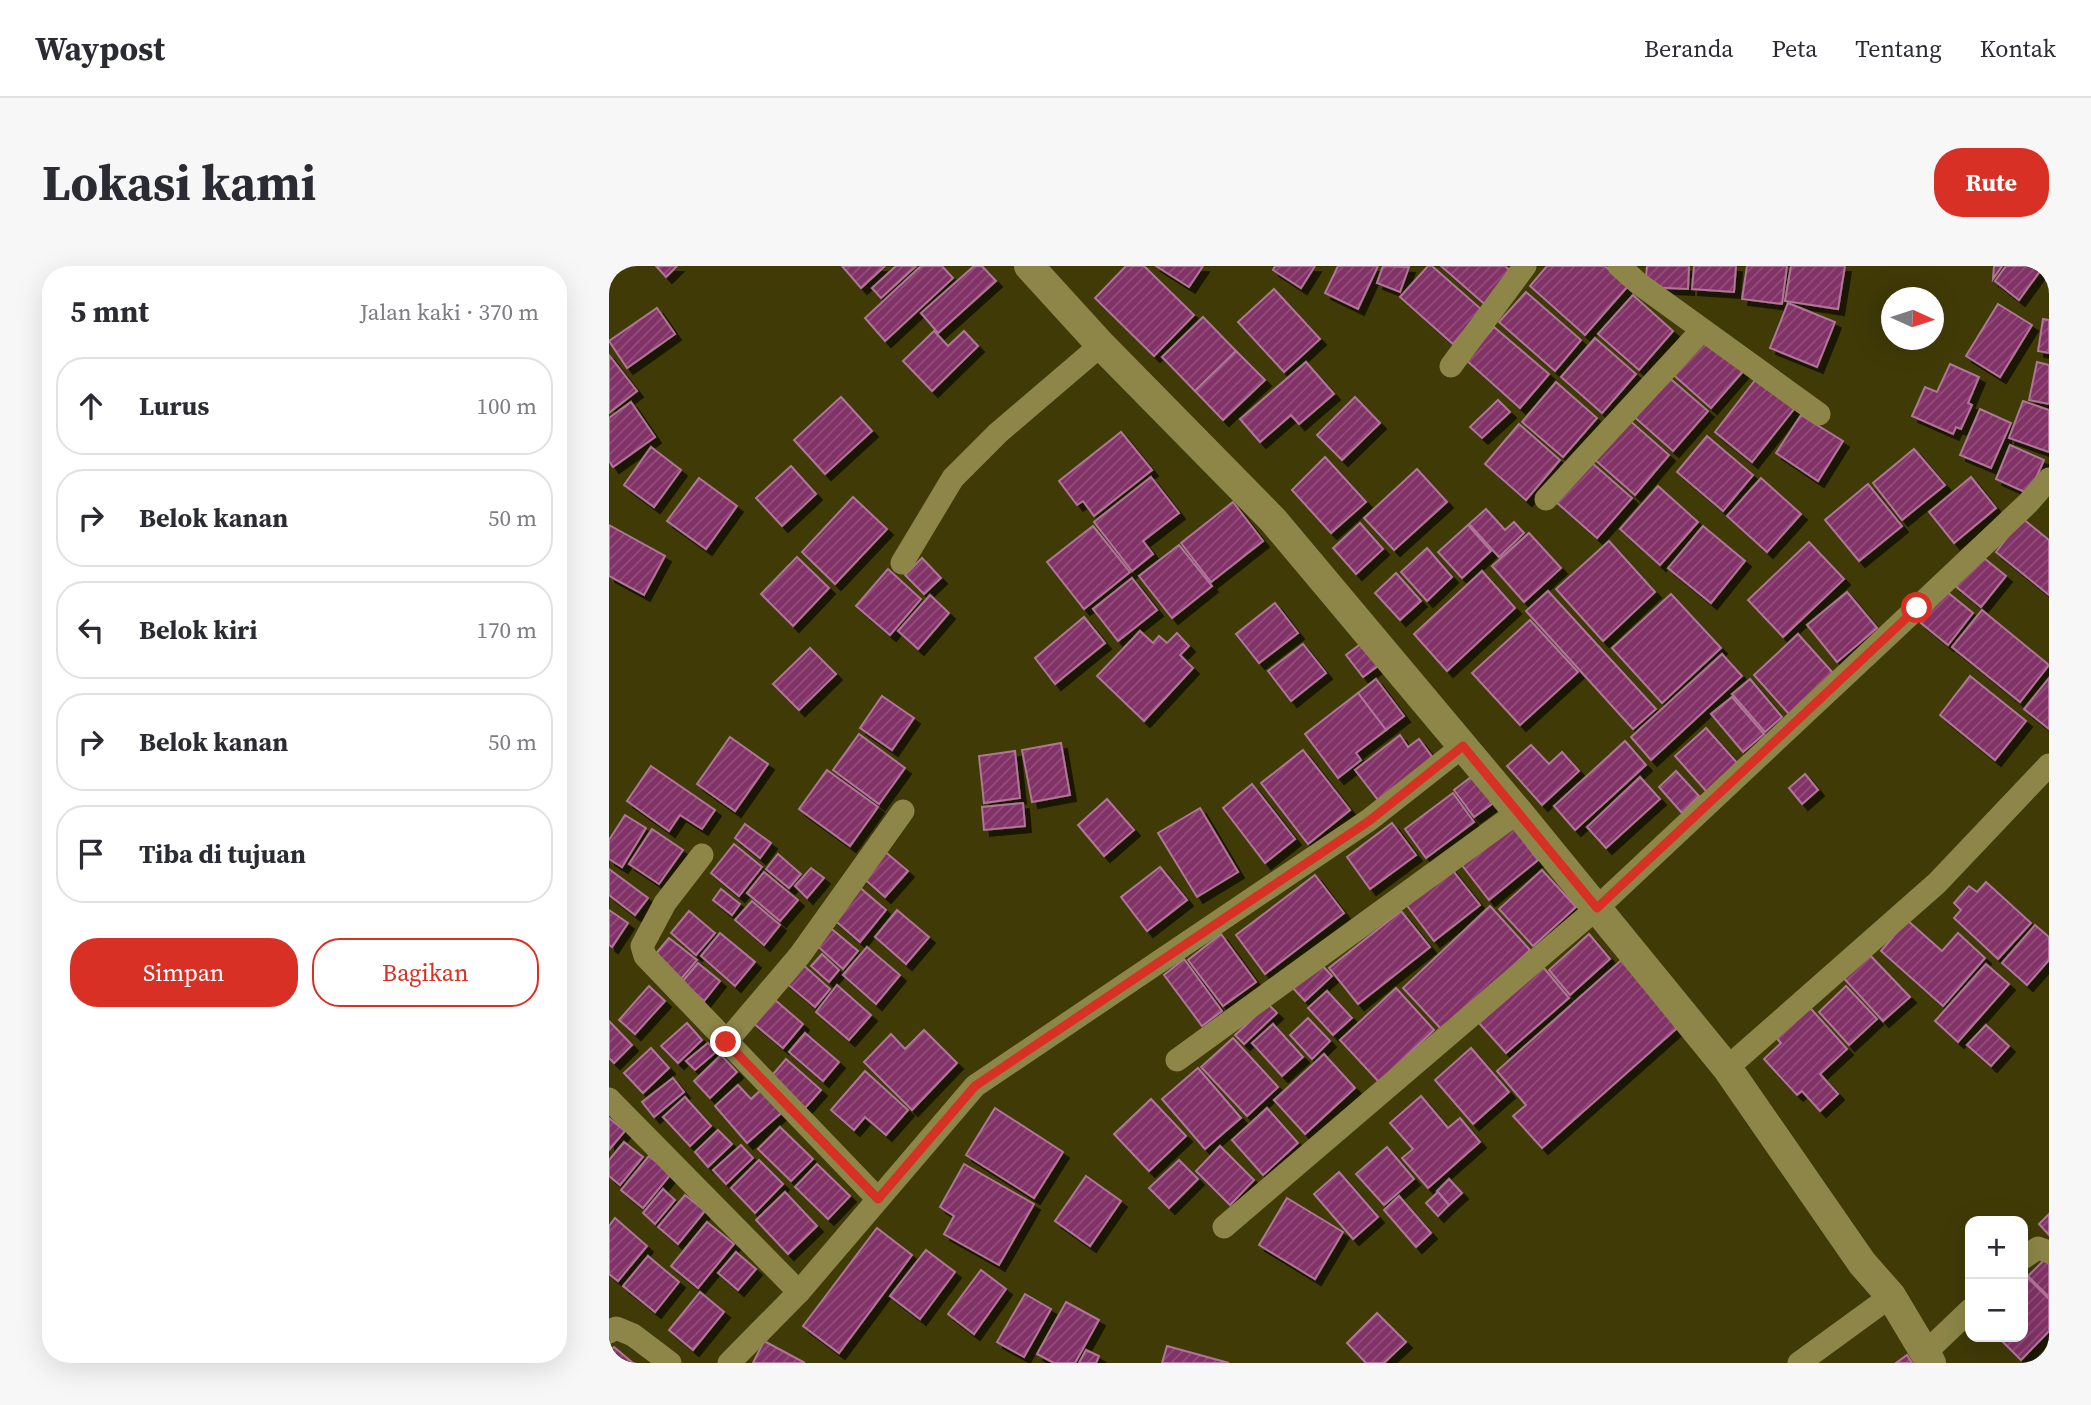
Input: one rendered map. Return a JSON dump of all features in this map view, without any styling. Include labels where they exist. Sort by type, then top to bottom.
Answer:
[{"type":"street","points":[[1029,266],[1101,345],[1273,520],[1518,812],[1727,1068],[1862,1263],[1891,1296],[1928,1358],[1965,1316]]},
{"type":"street","points":[[1451,366],[1525,266]]},
{"type":"street","points":[[1619,266],[1638,284],[1819,414]]},
{"type":"street","points":[[1546,499],[1702,330]]},
{"type":"street","points":[[902,563],[953,478],[998,433],[1101,345]]},
{"type":"street","points":[[1224,1227],[1597,908],[2028,503],[2049,479]]},
{"type":"street","points":[[729,1363],[799,1292],[975,1086],[1369,821],[1463,746]]},
{"type":"street","points":[[1727,1068],[1937,883],[2049,765]]},
{"type":"street","points":[[726,1042],[800,955],[903,811]]},
{"type":"street","points":[[1177,1060],[1518,812]]},
{"type":"street","points":[[702,855],[665,903],[642,946],[645,956],[878,1199]]},
{"type":"street","points":[[609,1099],[799,1292]]},
{"type":"street","points":[[2028,1255],[2038,1248],[2049,1252]]},
{"type":"street","points":[[1799,1363],[1891,1296]]},
{"type":"street","points":[[609,1332],[616,1328],[633,1335],[670,1363]]},
{"type":"building","points":[[656,266],[677,266],[666,277]]},
{"type":"building","points":[[842,266],[885,266],[861,288]]},
{"type":"building","points":[[896,266],[916,266],[881,298],[872,288]]},
{"type":"building","points":[[921,266],[942,266],[953,278],[885,341],[865,318]]},
{"type":"building","points":[[974,266],[982,266],[996,281],[938,333],[921,313]]},
{"type":"building","points":[[1126,266],[1144,266],[1194,315],[1154,356],[1095,298]]},
{"type":"building","points":[[1156,266],[1203,266],[1189,287]]},
{"type":"building","points":[[1275,266],[1315,266],[1301,288],[1273,270]]},
{"type":"building","points":[[1338,266],[1378,266],[1358,309],[1325,293]]},
{"type":"building","points":[[1383,266],[1409,267],[1400,292],[1377,283]]},
{"type":"building","points":[[1428,266],[1432,266],[1482,310],[1453,344],[1400,297]]},
{"type":"building","points":[[1441,266],[1505,266],[1516,276],[1489,308]]},
{"type":"building","points":[[1547,266],[1605,266],[1628,286],[1585,335],[1530,286]]},
{"type":"building","points":[[1647,266],[1689,266],[1688,289],[1645,287]]},
{"type":"building","points":[[1694,266],[1736,266],[1734,292],[1692,289]]},
{"type":"building","points":[[1747,266],[1787,266],[1782,304],[1742,299]]},
{"type":"building","points":[[1791,266],[1845,266],[1838,309],[1785,301]]},
{"type":"building","points":[[1994,266],[2002,266],[1993,279]]},
{"type":"building","points":[[2006,266],[2043,267],[2019,300],[1995,281]]},
{"type":"building","points":[[1274,289],[1320,339],[1284,372],[1238,322]]},
{"type":"building","points":[[1526,292],[1581,340],[1555,371],[1499,322]]},
{"type":"building","points":[[1633,295],[1673,331],[1639,370],[1598,334]]},
{"type":"building","points":[[1788,303],[1835,322],[1817,367],[1770,348]]},
{"type":"building","points":[[1998,304],[2032,325],[2000,377],[1966,356]]},
{"type":"building","points":[[657,308],[675,334],[627,368],[609,341]]},
{"type":"building","points":[[1203,317],[1236,351],[1195,391],[1162,357]]},
{"type":"building","points":[[2043,319],[2049,320],[2049,353],[2038,351]]},
{"type":"building","points":[[1494,327],[1549,374],[1520,408],[1466,360]]},
{"type":"building","points":[[934,331],[948,346],[964,331],[978,346],[932,391],[903,361]]},
{"type":"building","points":[[1704,333],[1745,369],[1711,408],[1670,372]]},
{"type":"building","points":[[1595,338],[1636,374],[1602,413],[1561,377]]},
{"type":"building","points":[[1236,351],[1265,380],[1223,420],[1195,391]]},
{"type":"building","points":[[609,355],[637,391],[609,413]]},
{"type":"building","points":[[1306,362],[1334,394],[1299,424],[1291,415],[1260,442],[1240,419]]},
{"type":"building","points":[[2037,362],[2049,365],[2049,404],[2029,400]]},
{"type":"building","points":[[1950,364],[1979,377],[1968,403],[1972,405],[1961,429],[1956,427],[1953,434],[1912,416],[1925,387],[1937,392]]},
{"type":"building","points":[[1666,375],[1708,411],[1673,451],[1632,415]]},
{"type":"building","points":[[1756,379],[1794,409],[1752,462],[1715,432]]},
{"type":"building","points":[[1556,382],[1597,418],[1563,457],[1522,422]]},
{"type":"building","points":[[841,397],[872,431],[825,474],[794,440]]},
{"type":"building","points":[[1355,397],[1380,423],[1342,460],[1317,435]]},
{"type":"building","points":[[1498,400],[1510,412],[1482,438],[1470,427]]},
{"type":"building","points":[[2023,401],[2049,410],[2049,452],[2009,438]]},
{"type":"building","points":[[631,402],[655,437],[613,467],[609,461],[609,418]]},
{"type":"building","points":[[1980,409],[2011,423],[1991,468],[1960,455]]},
{"type":"building","points":[[1801,415],[1843,441],[1818,481],[1776,453]]},
{"type":"building","points":[[1628,419],[1669,455],[1635,495],[1594,459]]},
{"type":"building","points":[[1519,424],[1560,460],[1526,500],[1485,464]]},
{"type":"building","points":[[1121,432],[1152,470],[1094,516],[1083,501],[1077,505],[1059,481]]},
{"type":"building","points":[[1707,436],[1753,475],[1723,511],[1677,472]]},
{"type":"building","points":[[2010,445],[2044,460],[2029,494],[1996,479]]},
{"type":"building","points":[[651,447],[681,470],[654,507],[624,485]]},
{"type":"building","points":[[1914,449],[1945,485],[1902,520],[1873,483]]},
{"type":"building","points":[[1325,457],[1366,502],[1331,533],[1292,490]]},
{"type":"building","points":[[1591,462],[1632,498],[1597,538],[1556,502]]},
{"type":"building","points":[[791,466],[816,494],[782,526],[756,498]]},
{"type":"building","points":[[1417,469],[1447,502],[1394,550],[1364,518]]},
{"type":"building","points":[[1151,477],[1179,513],[1143,541],[1153,554],[1132,571],[1094,522]]},
{"type":"building","points":[[1971,477],[1996,508],[1954,543],[1929,512]]},
{"type":"building","points":[[699,478],[737,506],[706,549],[667,521]]},
{"type":"building","points":[[1761,478],[1801,514],[1767,552],[1727,516]]},
{"type":"building","points":[[1868,484],[1902,526],[1859,561],[1825,520]]},
{"type":"building","points":[[1658,486],[1698,522],[1660,565],[1620,529]]},
{"type":"building","points":[[853,497],[887,529],[835,584],[802,552]]},
{"type":"building","points":[[1233,502],[1263,541],[1211,582],[1181,543]]},
{"type":"building","points":[[1486,509],[1505,530],[1514,522],[1524,533],[1499,557],[1469,524]]},
{"type":"building","points":[[2022,518],[2049,540],[2049,595],[1996,552]]},
{"type":"building","points":[[1360,523],[1383,549],[1356,574],[1333,548]]},
{"type":"building","points":[[609,525],[665,556],[644,595],[609,576]]},
{"type":"building","points":[[1468,525],[1491,551],[1462,578],[1438,552]]},
{"type":"building","points":[[1093,526],[1130,572],[1084,609],[1047,562]]},
{"type":"building","points":[[1703,526],[1745,561],[1711,603],[1668,568]]},
{"type":"building","points":[[1529,533],[1561,568],[1524,602],[1492,566]]},
{"type":"building","points":[[1609,541],[1655,592],[1603,641],[1556,589]]},
{"type":"building","points":[[1809,542],[1844,579],[1783,637],[1748,600]]},
{"type":"building","points":[[1179,545],[1212,586],[1172,618],[1139,576]]},
{"type":"building","points":[[1427,548],[1452,577],[1427,601],[1401,572]]},
{"type":"building","points":[[1979,554],[2006,576],[1981,607],[1954,585]]},
{"type":"building","points":[[797,557],[829,588],[793,626],[761,594]]},
{"type":"building","points":[[922,558],[941,578],[924,594],[905,575]]},
{"type":"building","points":[[888,569],[921,599],[890,635],[856,606]]},
{"type":"building","points":[[1482,571],[1515,608],[1447,671],[1414,634]]},
{"type":"building","points":[[1396,573],[1421,601],[1400,620],[1375,593]]},
{"type":"building","points":[[1132,578],[1157,610],[1118,641],[1093,609]]},
{"type":"building","points":[[1548,591],[1656,709],[1633,729],[1526,611]]},
{"type":"building","points":[[1946,591],[1973,613],[1948,645],[1921,623]]},
{"type":"building","points":[[1847,592],[1877,628],[1837,662],[1807,625]]},
{"type":"building","points":[[1671,594],[1721,648],[1662,703],[1612,648]]},
{"type":"building","points":[[930,595],[949,613],[918,649],[898,631]]},
{"type":"building","points":[[1275,603],[1298,633],[1259,663],[1236,634]]},
{"type":"building","points":[[1982,610],[2049,665],[2020,702],[1952,647]]},
{"type":"building","points":[[1084,617],[1105,643],[1055,684],[1035,658]]},
{"type":"building","points":[[1530,620],[1578,672],[1520,725],[1472,673]]},
{"type":"building","points":[[1140,631],[1153,643],[1159,636],[1167,643],[1177,633],[1189,646],[1180,655],[1193,668],[1144,721],[1097,676]]},
{"type":"building","points":[[1798,634],[1833,673],[1789,714],[1754,675]]},
{"type":"building","points":[[1366,640],[1383,662],[1363,677],[1346,655]]},
{"type":"building","points":[[1303,644],[1326,673],[1291,701],[1268,671]]},
{"type":"building","points":[[810,648],[836,674],[799,710],[773,684]]},
{"type":"building","points":[[1722,654],[1742,676],[1651,760],[1631,737]]},
{"type":"building","points":[[1970,676],[2026,721],[1995,760],[1940,715]]},
{"type":"building","points":[[2049,678],[2049,729],[2024,709]]},
{"type":"building","points":[[1376,679],[1404,716],[1386,730],[1358,693]]},
{"type":"building","points":[[1750,679],[1782,717],[1765,732],[1732,694]]},
{"type":"building","points":[[1358,693],[1386,730],[1356,753],[1361,760],[1338,778],[1305,734]]},
{"type":"building","points":[[882,696],[914,718],[892,750],[860,728]]},
{"type":"building","points":[[1732,697],[1764,734],[1743,752],[1711,714]]},
{"type":"building","points":[[1706,728],[1738,764],[1707,792],[1675,756]]},
{"type":"building","points":[[859,734],[905,768],[879,804],[833,770]]},
{"type":"building","points":[[1400,735],[1408,747],[1419,739],[1433,758],[1378,800],[1355,770]]},
{"type":"building","points":[[730,737],[768,764],[735,811],[697,784]]},
{"type":"building","points":[[1625,741],[1646,765],[1575,830],[1554,806]]},
{"type":"building","points":[[1061,743],[1070,795],[1032,802],[1022,750]]},
{"type":"building","points":[[1531,745],[1549,764],[1562,752],[1579,771],[1542,805],[1507,766]]},
{"type":"building","points":[[1303,750],[1350,810],[1308,844],[1261,783]]},
{"type":"building","points":[[1015,751],[1020,798],[984,803],[979,756]]},
{"type":"building","points":[[651,766],[715,810],[702,829],[680,815],[669,831],[627,801]]},
{"type":"building","points":[[827,770],[878,807],[850,846],[799,809]]},
{"type":"building","points":[[1479,771],[1500,798],[1474,817],[1454,790]]},
{"type":"building","points":[[1676,771],[1699,796],[1682,813],[1659,787]]},
{"type":"building","points":[[1805,774],[1818,790],[1802,804],[1789,788]]},
{"type":"building","points":[[1640,777],[1660,799],[1606,848],[1587,827]]},
{"type":"building","points":[[1252,784],[1295,839],[1265,863],[1223,808]]},
{"type":"building","points":[[1453,793],[1474,822],[1426,858],[1405,829]]},
{"type":"building","points":[[1107,799],[1134,830],[1104,856],[1078,825]]},
{"type":"building","points":[[1023,803],[1025,826],[984,830],[982,807]]},
{"type":"building","points":[[1200,808],[1238,872],[1197,897],[1158,833]]},
{"type":"building","points":[[625,815],[646,828],[622,867],[609,859],[609,840]]},
{"type":"building","points":[[1392,823],[1416,855],[1370,889],[1347,857]]},
{"type":"building","points":[[745,824],[771,843],[760,858],[735,838]]},
{"type":"building","points":[[1511,825],[1538,860],[1489,900],[1461,864]]},
{"type":"building","points":[[652,829],[683,850],[659,884],[629,864]]},
{"type":"building","points":[[734,844],[762,867],[739,896],[711,873]]},
{"type":"building","points":[[883,850],[908,871],[885,897],[861,876]]},
{"type":"building","points":[[778,854],[801,874],[789,888],[766,869]]},
{"type":"building","points":[[1160,867],[1187,900],[1147,931],[1121,897]]},
{"type":"building","points":[[1450,867],[1480,905],[1434,941],[1405,903]]},
{"type":"building","points":[[811,868],[824,878],[807,898],[795,886]]},
{"type":"building","points":[[609,869],[648,898],[635,915],[609,895]]},
{"type":"building","points":[[1542,870],[1576,907],[1533,946],[1499,909]]},
{"type":"building","points":[[764,872],[798,900],[780,921],[747,893]]},
{"type":"building","points":[[1315,875],[1344,913],[1265,974],[1236,935]]},
{"type":"building","points":[[1986,882],[2031,923],[1998,959],[1954,918],[1961,910],[1954,903],[1969,886],[1977,892]]},
{"type":"building","points":[[858,886],[886,910],[860,942],[831,917]]},
{"type":"building","points":[[721,889],[740,904],[732,915],[713,900]]},
{"type":"building","points":[[752,901],[780,925],[764,945],[735,920]]},
{"type":"building","points":[[1490,906],[1530,950],[1443,1031],[1403,988]]},
{"type":"building","points":[[609,910],[628,923],[612,947],[609,945]]},
{"type":"building","points":[[897,910],[929,937],[906,964],[875,937]]},
{"type":"building","points":[[689,911],[715,933],[696,955],[671,933]]},
{"type":"building","points":[[1401,911],[1430,947],[1358,1004],[1329,968]]},
{"type":"building","points":[[1907,920],[1942,951],[1958,933],[1985,958],[1943,1006],[1881,951]]},
{"type":"building","points":[[827,925],[858,951],[843,969],[813,942]]},
{"type":"building","points":[[2035,925],[2049,937],[2049,960],[2027,985],[2002,963]]},
{"type":"building","points":[[720,933],[755,962],[735,986],[701,956]]},
{"type":"building","points":[[1221,934],[1256,982],[1223,1006],[1188,960]]},
{"type":"building","points":[[1589,934],[1610,959],[1570,995],[1549,970]]},
{"type":"building","points":[[669,938],[697,960],[681,979],[654,956]]},
{"type":"building","points":[[867,947],[900,975],[876,1004],[843,975]]},
{"type":"building","points":[[1865,950],[1910,997],[1883,1021],[1840,974]]},
{"type":"building","points":[[822,954],[839,970],[829,982],[811,966]]},
{"type":"building","points":[[1626,956],[1684,1022],[1542,1148],[1513,1116],[1526,1105],[1497,1071]]},
{"type":"building","points":[[1184,959],[1222,1011],[1202,1026],[1164,975]]},
{"type":"building","points":[[1318,961],[1332,976],[1305,1001],[1291,986]]},
{"type":"building","points":[[698,963],[720,981],[704,1001],[682,982]]},
{"type":"building","points":[[801,963],[830,989],[815,1007],[785,982]]},
{"type":"building","points":[[1986,964],[2009,984],[1958,1042],[1935,1021]]},
{"type":"building","points":[[1543,967],[1569,998],[1506,1053],[1479,1023]]},
{"type":"building","points":[[837,985],[871,1015],[849,1040],[816,1012]]},
{"type":"building","points":[[649,986],[665,1001],[635,1034],[619,1020]]},
{"type":"building","points":[[1846,986],[1877,1019],[1849,1045],[1819,1012]]},
{"type":"building","points":[[1396,988],[1434,1030],[1379,1082],[1340,1040]]},
{"type":"building","points":[[1327,991],[1352,1018],[1333,1035],[1308,1008]]},
{"type":"building","points":[[774,999],[803,1024],[783,1048],[753,1023]]},
{"type":"building","points":[[1804,1001],[1847,1049],[1820,1074],[1838,1094],[1820,1111],[1802,1091],[1797,1095],[1764,1059],[1781,1043],[1771,1032]]},
{"type":"building","points":[[1268,1004],[1277,1013],[1244,1044],[1235,1035]]},
{"type":"building","points":[[1308,1018],[1330,1041],[1312,1059],[1290,1035]]},
{"type":"building","points":[[609,1021],[632,1045],[614,1063],[609,1058]]},
{"type":"building","points":[[687,1023],[702,1040],[678,1063],[661,1046]]},
{"type":"building","points":[[1273,1024],[1303,1057],[1282,1076],[1252,1043]]},
{"type":"building","points":[[1986,1025],[2009,1046],[1991,1066],[1967,1045]]},
{"type":"building","points":[[924,1030],[957,1063],[912,1110],[864,1062],[891,1034],[905,1049]]},
{"type":"building","points":[[805,1033],[839,1062],[823,1081],[789,1052]]},
{"type":"building","points":[[1233,1038],[1278,1087],[1247,1116],[1201,1067]]},
{"type":"building","points":[[708,1043],[716,1052],[695,1070],[686,1061]]},
{"type":"building","points":[[651,1048],[669,1068],[643,1093],[624,1073]]},
{"type":"building","points":[[1471,1048],[1509,1092],[1473,1124],[1435,1080]]},
{"type":"building","points":[[1324,1054],[1355,1088],[1305,1134],[1274,1100]]},
{"type":"building","points":[[721,1055],[737,1072],[710,1098],[694,1081]]},
{"type":"building","points":[[786,1059],[821,1090],[804,1109],[769,1079]]},
{"type":"building","points":[[1198,1068],[1241,1118],[1205,1149],[1162,1099]]},
{"type":"building","points":[[865,1071],[908,1110],[886,1135],[865,1117],[854,1130],[831,1110]]},
{"type":"building","points":[[673,1078],[684,1092],[654,1117],[642,1102]]},
{"type":"building","points":[[738,1085],[751,1099],[765,1086],[786,1109],[747,1143],[715,1106]]},
{"type":"building","points":[[1421,1096],[1448,1128],[1460,1118],[1480,1142],[1428,1188],[1402,1158],[1413,1149],[1390,1123]]},
{"type":"building","points":[[685,1097],[711,1126],[690,1146],[663,1117]]},
{"type":"building","points":[[1151,1099],[1186,1136],[1149,1171],[1114,1134]]},
{"type":"building","points":[[995,1108],[1063,1152],[1034,1198],[966,1155]]},
{"type":"building","points":[[1267,1108],[1298,1143],[1263,1175],[1232,1140]]},
{"type":"building","points":[[609,1118],[625,1131],[609,1150]]},
{"type":"building","points":[[780,1127],[813,1159],[791,1181],[758,1149]]},
{"type":"building","points":[[718,1130],[732,1144],[708,1167],[695,1152]]},
{"type":"building","points":[[624,1142],[643,1157],[620,1185],[609,1176],[609,1160]]},
{"type":"building","points":[[741,1145],[753,1158],[726,1184],[713,1170]]},
{"type":"building","points":[[1220,1146],[1254,1180],[1230,1205],[1196,1171]]},
{"type":"building","points":[[1387,1147],[1414,1179],[1384,1205],[1356,1174]]},
{"type":"building","points":[[649,1156],[671,1174],[643,1208],[621,1190]]},
{"type":"building","points":[[759,1160],[783,1184],[755,1213],[731,1188]]},
{"type":"building","points":[[1179,1160],[1198,1179],[1169,1208],[1149,1188]]},
{"type":"building","points":[[817,1164],[850,1196],[828,1219],[795,1187]]},
{"type":"building","points":[[964,1164],[1034,1204],[999,1265],[944,1234],[954,1216],[940,1207]]},
{"type":"building","points":[[1339,1172],[1378,1217],[1353,1239],[1314,1194]]},
{"type":"building","points":[[1086,1176],[1121,1201],[1090,1246],[1055,1221]]},
{"type":"building","points":[[1449,1179],[1462,1193],[1449,1205],[1437,1191]]},
{"type":"building","points":[[663,1189],[675,1200],[655,1224],[643,1213]]},
{"type":"building","points":[[785,1192],[817,1226],[788,1254],[756,1220]]},
{"type":"building","points":[[1438,1192],[1449,1205],[1438,1216],[1426,1203]]},
{"type":"building","points":[[685,1195],[705,1211],[678,1244],[658,1227]]},
{"type":"building","points":[[1399,1196],[1431,1233],[1416,1247],[1384,1210]]},
{"type":"building","points":[[1287,1198],[1343,1232],[1315,1279],[1259,1245]]},
{"type":"building","points":[[2049,1214],[2049,1235],[2039,1224]]},
{"type":"building","points":[[615,1218],[647,1246],[618,1281],[609,1274],[609,1226]]},
{"type":"building","points":[[707,1222],[734,1244],[698,1288],[671,1266]]},
{"type":"building","points":[[877,1228],[912,1255],[839,1353],[803,1326]]},
{"type":"building","points":[[926,1250],[955,1272],[920,1319],[890,1296]]},
{"type":"building","points":[[736,1252],[756,1269],[738,1290],[718,1273]]},
{"type":"building","points":[[648,1256],[679,1282],[655,1312],[623,1286]]},
{"type":"building","points":[[2044,1260],[2049,1264],[2049,1297],[2028,1276]]},
{"type":"building","points":[[981,1270],[1006,1289],[974,1334],[948,1314]]},
{"type":"building","points":[[2028,1278],[2049,1299],[2049,1331],[2021,1360],[2003,1342],[2028,1342]]},
{"type":"building","points":[[700,1292],[724,1312],[693,1350],[669,1330]]},
{"type":"building","points":[[1025,1294],[1051,1309],[1024,1357],[997,1342]]},
{"type":"building","points":[[1066,1302],[1099,1320],[1075,1363],[1054,1363],[1037,1354]]},
{"type":"building","points":[[1377,1313],[1406,1342],[1384,1363],[1366,1363],[1347,1343]]},
{"type":"building","points":[[764,1341],[805,1363],[753,1363]]},
{"type":"building","points":[[1167,1346],[1229,1363],[1162,1363]]},
{"type":"building","points":[[614,1347],[633,1363],[609,1363],[609,1352]]},
{"type":"building","points":[[1086,1350],[1099,1356],[1096,1363],[1079,1363]]},
{"type":"building","points":[[1907,1355],[1912,1363],[1896,1363]]},
{"type":"route","points":[[726,1042],[878,1199],[975,1086],[1369,821],[1463,746],[1597,908],[1917,608]]}]
